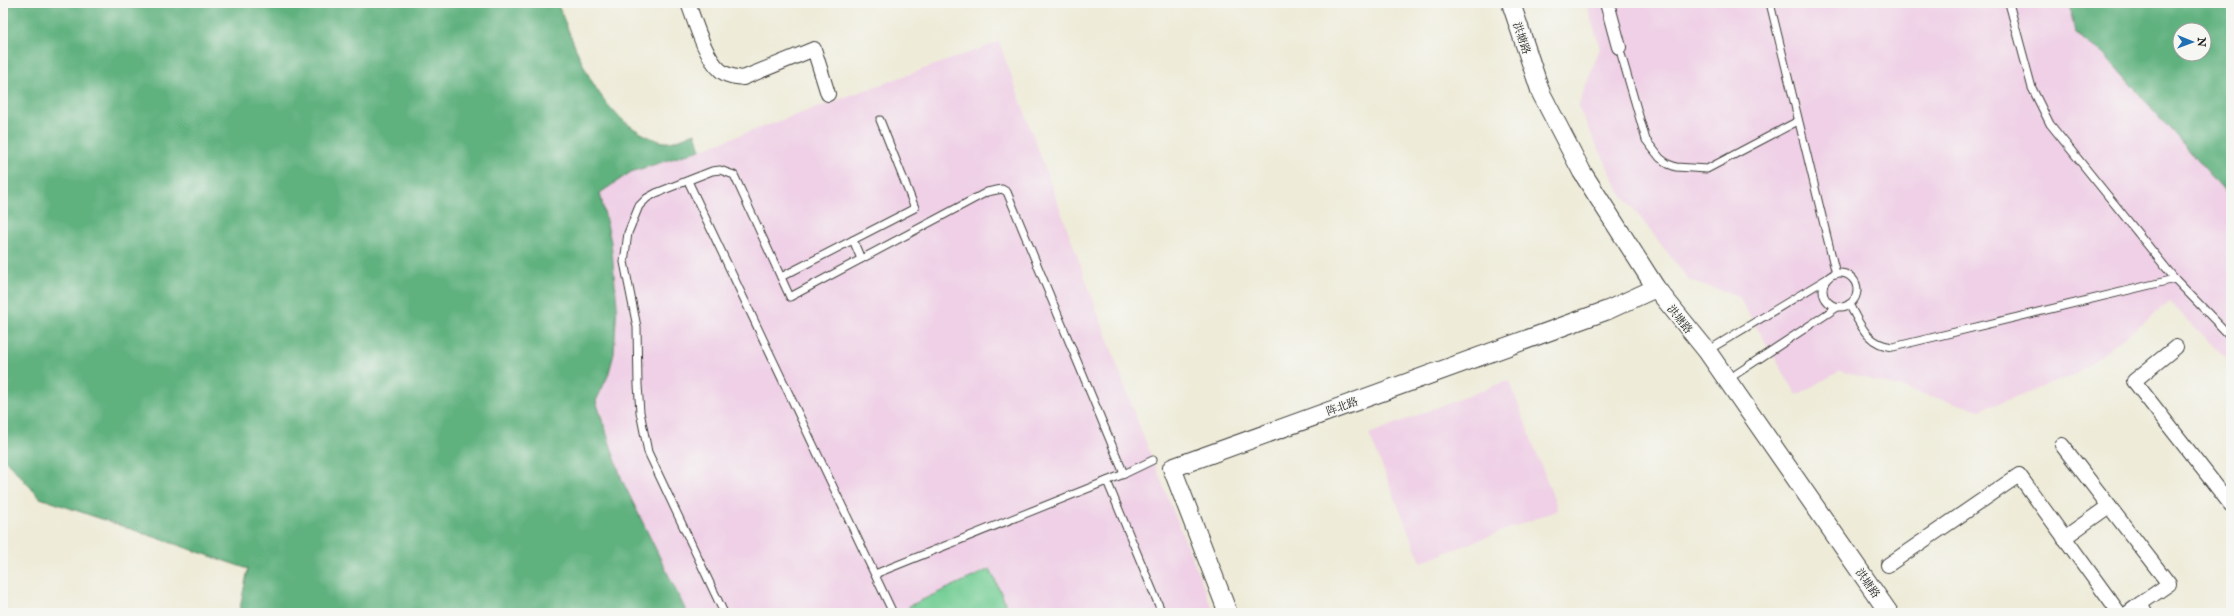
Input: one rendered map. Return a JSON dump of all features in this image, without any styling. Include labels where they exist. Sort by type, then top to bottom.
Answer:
[{"type":"street","points":[[688,3],[708,52],[720,70],[734,77],[743,78],[814,49],[828,94]]},
{"type":"street","name":"洪塘路","points":[[1510,3],[1531,66],[1551,116],[1582,172],[1656,288],[1707,352],[1889,613]]},
{"type":"street","points":[[1607,3],[1619,47]]},
{"type":"street","name":"阵北路","points":[[1228,613],[1172,468],[1608,310],[1656,288]]},
{"type":"street","points":[[2176,347],[2134,381],[2231,505]]},
{"type":"street","points":[[2062,445],[2169,584],[2143,609],[2128,613]]},
{"type":"street","points":[[1888,566],[2019,475],[2119,613]]},
{"type":"street","points":[[2064,538],[2109,506]]},
{"type":"lane","points":[[1770,3],[1836,274]]},
{"type":"lane","points":[[2009,3],[2032,88],[2050,124],[2175,279],[2231,337]]},
{"type":"lane","points":[[1619,47],[1646,140],[1660,158],[1668,164],[1676,167],[1707,169],[1798,121]]},
{"type":"lane","points":[[781,277],[915,208],[880,120]]},
{"type":"lane","points":[[724,613],[648,452],[640,412],[638,385],[638,327],[624,262],[628,234],[639,206],[656,193],[688,181],[720,170],[734,175],[790,297],[987,192],[1002,189],[1007,192],[1124,474]]},
{"type":"lane","points":[[688,181],[894,613]]},
{"type":"lane","points":[[852,240],[861,259]]},
{"type":"lane","points":[[1707,352],[1836,274],[1849,275],[1856,284],[1856,295],[1850,304],[1839,306],[1727,380]]},
{"type":"lane","points":[[1828,278],[1823,288],[1824,293],[1829,303],[1839,306]]},
{"type":"lane","points":[[1850,304],[1864,332],[1869,338],[1880,344],[1893,347],[2175,279]]},
{"type":"lane","points":[[875,574],[1107,481],[1153,460]]},
{"type":"lane","points":[[1107,481],[1162,613]]},
{"type":"shaded area","points":[[1586,3],[2069,3],[2075,33],[2103,53],[2231,198],[2231,363],[2170,302],[2077,374],[1980,410],[1840,371],[1797,395],[1738,296],[1689,280],[1620,192],[1578,107],[1600,48]]},
{"type":"shaded area","points":[[999,42],[1139,425],[1214,613],[687,613],[622,480],[596,401],[608,376],[617,305],[611,242],[600,193],[631,172],[674,159]]},
{"type":"shaded area","points":[[1509,380],[1558,510],[1421,562],[1369,434]]},
{"type":"green space","points":[[3,3],[557,3],[589,76],[611,109],[626,123],[643,134],[659,141],[666,142],[679,140],[695,133],[700,150],[631,172],[600,193],[611,242],[617,305],[614,354],[608,376],[596,401],[622,480],[687,613],[239,613],[248,569],[40,498],[3,457]]},
{"type":"green space","points":[[2069,3],[2231,3],[2231,198],[2103,53],[2075,33]]},
{"type":"green space","points":[[990,569],[1010,613],[912,613],[909,606]]}]
